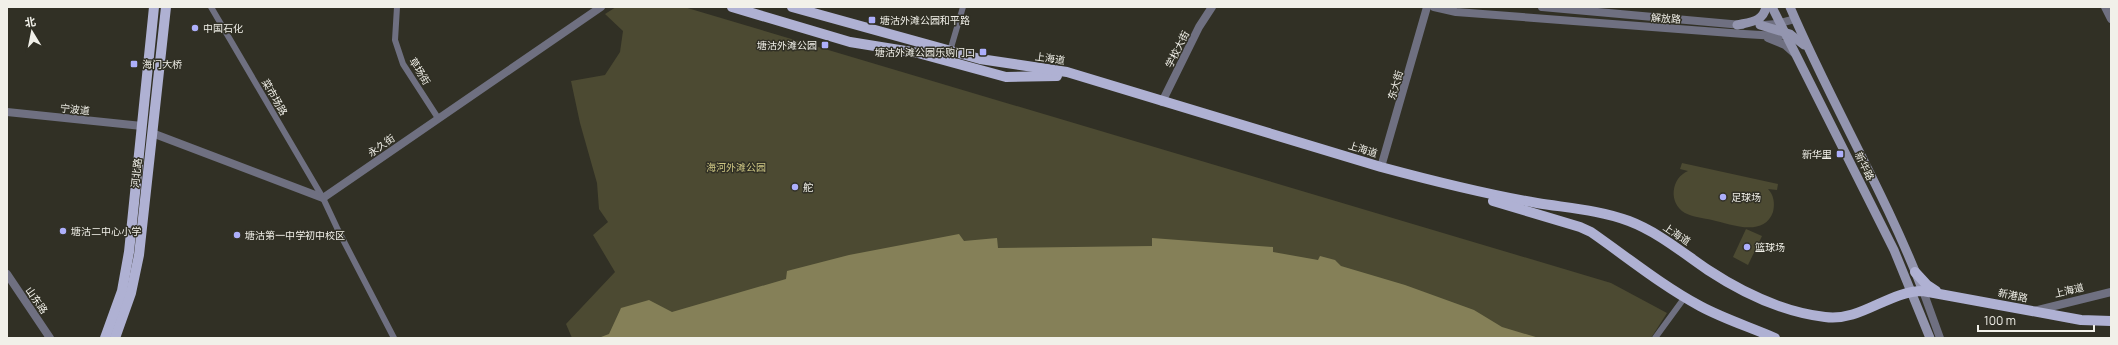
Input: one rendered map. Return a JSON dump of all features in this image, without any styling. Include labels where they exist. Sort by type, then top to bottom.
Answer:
[{"type":"main road","name":"河北路","points":[[105,338],[123,303],[134,218],[141,128],[154,7]]},
{"type":"main road","name":"河北路","points":[[115,338],[123,303],[139,255],[166,7]]},
{"type":"main road","name":"上海道","points":[[732,7],[850,42],[918,53],[1006,77],[1047,75],[1068,78],[1380,171],[1554,217],[1591,232],[1685,297],[1730,320],[1775,338]]},
{"type":"main road","name":"上海道","points":[[792,7],[1000,64],[1041,67],[1067,72],[1381,168],[1498,195],[1607,214],[1628,220],[1656,235],[1708,270],[1745,292],[1772,303],[1815,315],[1833,318],[1848,316],[1911,291]]},
{"type":"main road","points":[[1737,24],[1759,19],[1764,15],[1766,7]]},
{"type":"main road","name":"新华路","points":[[1772,7],[1786,28],[1797,56],[1905,273],[1930,338]]},
{"type":"main road","name":"新华路","points":[[1786,28],[1790,7]]},
{"type":"main road","points":[[1760,25],[1786,28],[1808,49]]},
{"type":"main road","name":"新华路","points":[[1786,28],[1800,31],[1864,161],[1923,291]]},
{"type":"main road","points":[[1915,272],[1927,285],[1948,294]]},
{"type":"main road","points":[[1893,297],[1903,286],[1905,273]]},
{"type":"main road","name":"新港路","points":[[1911,291],[1948,294],[2092,322],[2111,321]]},
{"type":"street","name":"菜市场路","points":[[211,7],[323,198],[394,338]]},
{"type":"street","name":"草场街","points":[[397,7],[395,40],[403,64],[438,118]]},
{"type":"street","name":"永久街","points":[[323,198],[601,7]]},
{"type":"street","points":[[950,51],[962,7]]},
{"type":"street","name":"学校大街","points":[[1162,102],[1199,27],[1212,7]]},
{"type":"street","name":"东大街","points":[[1381,168],[1427,7]]},
{"type":"street","name":"解放路","points":[[1434,7],[1456,12],[1758,35],[1786,28],[1800,31]]},
{"type":"street","name":"解放路","points":[[1542,7],[1760,25]]},
{"type":"street","points":[[1786,28],[1787,7]]},
{"type":"street","points":[[2105,7],[2111,19]]},
{"type":"street","points":[[1758,35],[1782,43],[1797,56]]},
{"type":"street","name":"宁波道","points":[[7,112],[141,128]]},
{"type":"street","name":"宁波道","points":[[7,116],[141,128]]},
{"type":"street","points":[[152,134],[323,198]]},
{"type":"street","name":"山东路","points":[[7,274],[50,338]]},
{"type":"street","name":"新华路","points":[[1923,291],[1940,338]]},
{"type":"street","name":"上海道","points":[[2033,311],[2111,292]]},
{"type":"street","points":[[1656,338],[1685,297]]},
{"type":"green space","name":"海河外滩公园","points":[[616,7],[684,7],[1611,283],[1667,313],[1651,338],[572,338],[566,324],[615,272],[593,235],[608,222],[599,209],[597,183],[580,123],[571,81],[605,75],[620,52],[623,31],[605,14]]},
{"type":"green space","points":[[1682,163],[1778,184],[1777,190],[1768,189],[1772,194],[1774,203],[1773,212],[1769,220],[1762,225],[1746,227],[1685,213],[1680,209],[1674,197],[1675,185],[1678,179],[1682,174],[1688,171],[1680,169]]},
{"type":"green space","name":"篮球场","points":[[1746,229],[1762,236],[1748,265],[1733,257]]},
{"type":"shaded area","points":[[959,234],[964,241],[997,238],[998,248],[1152,246],[1152,238],[1273,247],[1273,252],[1318,260],[1320,256],[1335,260],[1341,266],[1405,285],[1474,310],[1502,327],[1539,338],[570,338],[601,337],[609,334],[621,308],[649,300],[672,312],[786,279],[787,271],[849,255]]},
{"type":"place","name":"塘沽外滩公园和平路","points":[[872,20]]},
{"type":"place","name":"中国石化","points":[[195,28]]},
{"type":"place","name":"塘沽外滩公园","points":[[825,45]]},
{"type":"place","name":"塘沽外滩公园乐购门口","points":[[983,52]]},
{"type":"place","name":"海门大桥","points":[[134,64]]},
{"type":"place","name":"新华里","points":[[1840,154]]},
{"type":"place","name":"舵","points":[[795,187]]},
{"type":"place","name":"足球场","points":[[1723,197]]},
{"type":"place","name":"塘沽二中心小学","points":[[63,231]]},
{"type":"place","name":"塘沽第一中学初中校区","points":[[237,235]]},
{"type":"place","name":"篮球场","points":[[1747,247]]}]
